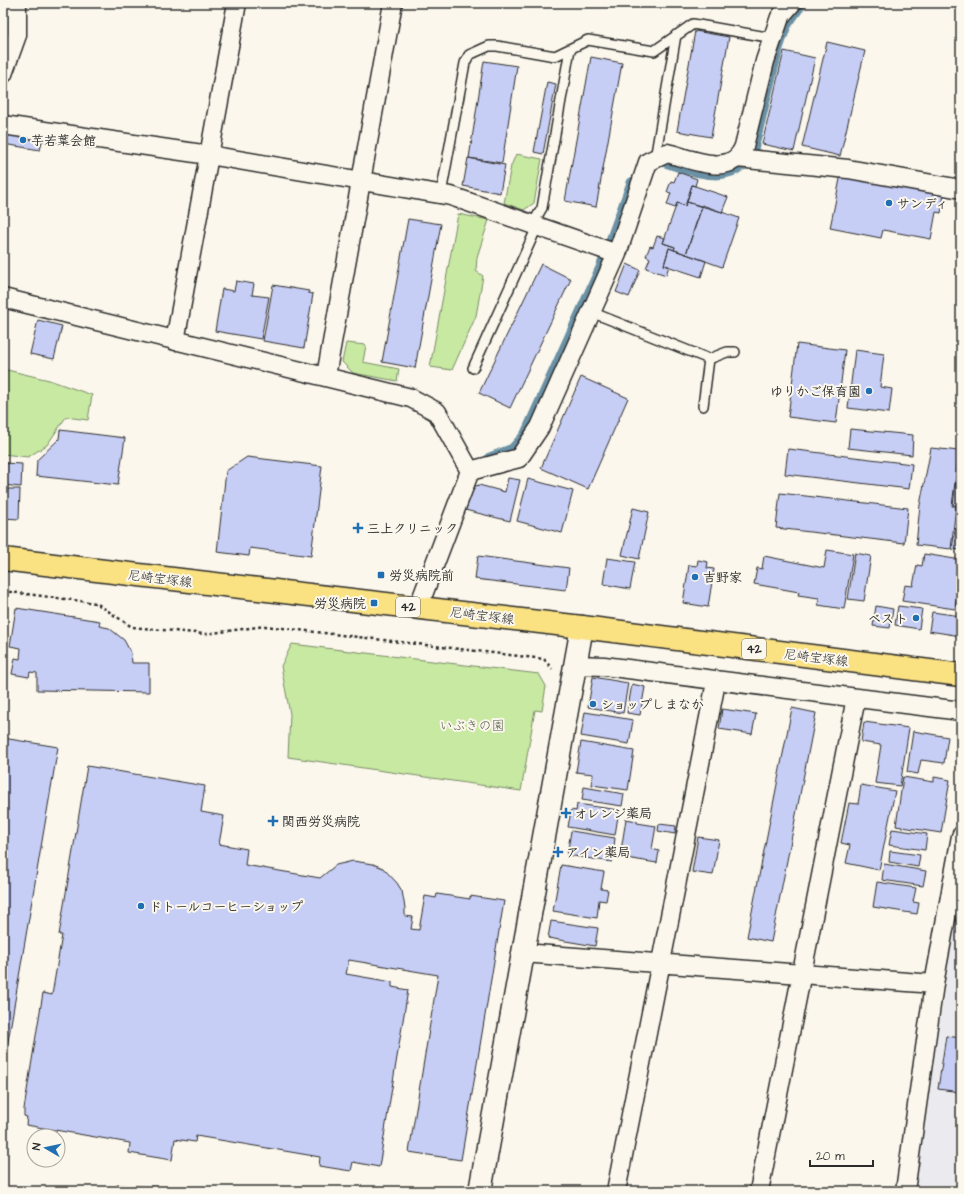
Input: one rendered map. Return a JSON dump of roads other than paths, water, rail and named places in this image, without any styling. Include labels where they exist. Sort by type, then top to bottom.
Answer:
[{"type":"main road","name":"尼崎宝塚線","points":[[3,559],[582,627],[961,675]]},
{"type":"street","points":[[3,74],[18,35],[16,3]]},
{"type":"street","points":[[175,341],[237,3]]},
{"type":"street","points":[[326,376],[393,3]]},
{"type":"street","points":[[470,471],[519,458],[540,427],[617,254],[648,162],[667,152],[720,166],[729,164],[737,158],[744,146],[772,38],[780,17],[792,3]]},
{"type":"street","points":[[3,125],[210,155],[451,196],[617,254]]},
{"type":"street","points":[[737,158],[848,169],[961,189]]},
{"type":"street","points":[[3,298],[411,398],[437,412],[470,471]]},
{"type":"street","points":[[418,608],[470,471]]},
{"type":"street","points":[[480,1191],[582,627]]},
{"type":"street","points":[[576,665],[604,666],[716,682],[961,711]]},
{"type":"street","points":[[616,1191],[716,682]]},
{"type":"street","points":[[759,1191],[856,698]]},
{"type":"street","points":[[905,1191],[934,984],[961,836]]},
{"type":"street","points":[[523,953],[801,972],[934,984]]},
{"type":"lane","points":[[441,194],[465,63],[469,55],[489,46],[497,46],[555,56],[588,40],[654,51],[693,24],[772,38]]},
{"type":"lane","points":[[655,159],[676,35]]},
{"type":"lane","points":[[473,368],[542,208],[570,49]]},
{"type":"lane","points":[[591,312],[709,359],[727,352],[735,352]]},
{"type":"lane","points":[[703,406],[709,359]]},
{"type":"waterway","points":[[657,165],[661,163],[699,175],[711,176],[723,176],[735,173],[745,166],[754,155],[780,50],[788,27],[805,3]]},
{"type":"waterway","points":[[488,456],[511,447],[523,434],[599,266],[630,181],[639,176]]},
{"type":"place","name":"芋若葉会館","points":[[23,140]]},
{"type":"place","name":"サンディ","points":[[889,203]]},
{"type":"place","name":"ゆりかご保育園","points":[[869,391]]},
{"type":"place","name":"三上クリニック","points":[[358,528]]},
{"type":"place","name":"労災病院前","points":[[381,575]]},
{"type":"place","name":"吉野家","points":[[695,577]]},
{"type":"place","name":"労災病院","points":[[374,603]]},
{"type":"place","name":"ベスト","points":[[916,618]]},
{"type":"place","name":"ショップしまなか","points":[[593,704]]},
{"type":"place","name":"オレンジ薬局","points":[[566,813]]},
{"type":"place","name":"関西労災病院","points":[[273,821]]},
{"type":"place","name":"アイン薬局","points":[[558,852]]},
{"type":"place","name":"ドトールコーヒーショップ","points":[[141,906]]},
{"type":"park label","name":"いぶきの園","points":[[472,725]]}]
